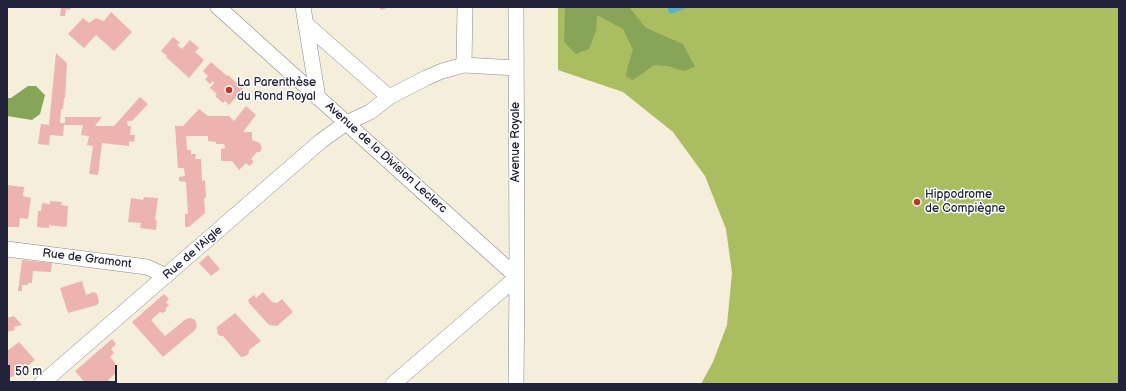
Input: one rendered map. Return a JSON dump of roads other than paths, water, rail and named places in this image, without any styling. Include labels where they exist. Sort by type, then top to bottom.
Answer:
[{"type":"street","name":"Avenue de la Division Leclerc","points":[[218,7],[517,277]]},
{"type":"street","points":[[303,7],[318,98]]},
{"type":"street","points":[[464,7],[464,65]]},
{"type":"street","name":"Avenue Royale","points":[[516,7],[516,384]]},
{"type":"street","points":[[307,25],[389,98]]},
{"type":"street","name":"Rue de l'Aigle","points":[[41,384],[321,141],[346,123],[370,112],[389,98],[442,71],[464,65],[516,68]]},
{"type":"street","name":"Rue de Gramont","points":[[7,249],[147,267],[166,276]]},
{"type":"street","points":[[393,384],[517,277]]},
{"type":"water","points":[[667,7],[689,7],[670,14]]},
{"type":"place","name":"La Parenthèse du Rond Royal","points":[[229,90]]},
{"type":"place","name":"Hippodrome de Compiègne","points":[[917,202]]}]
